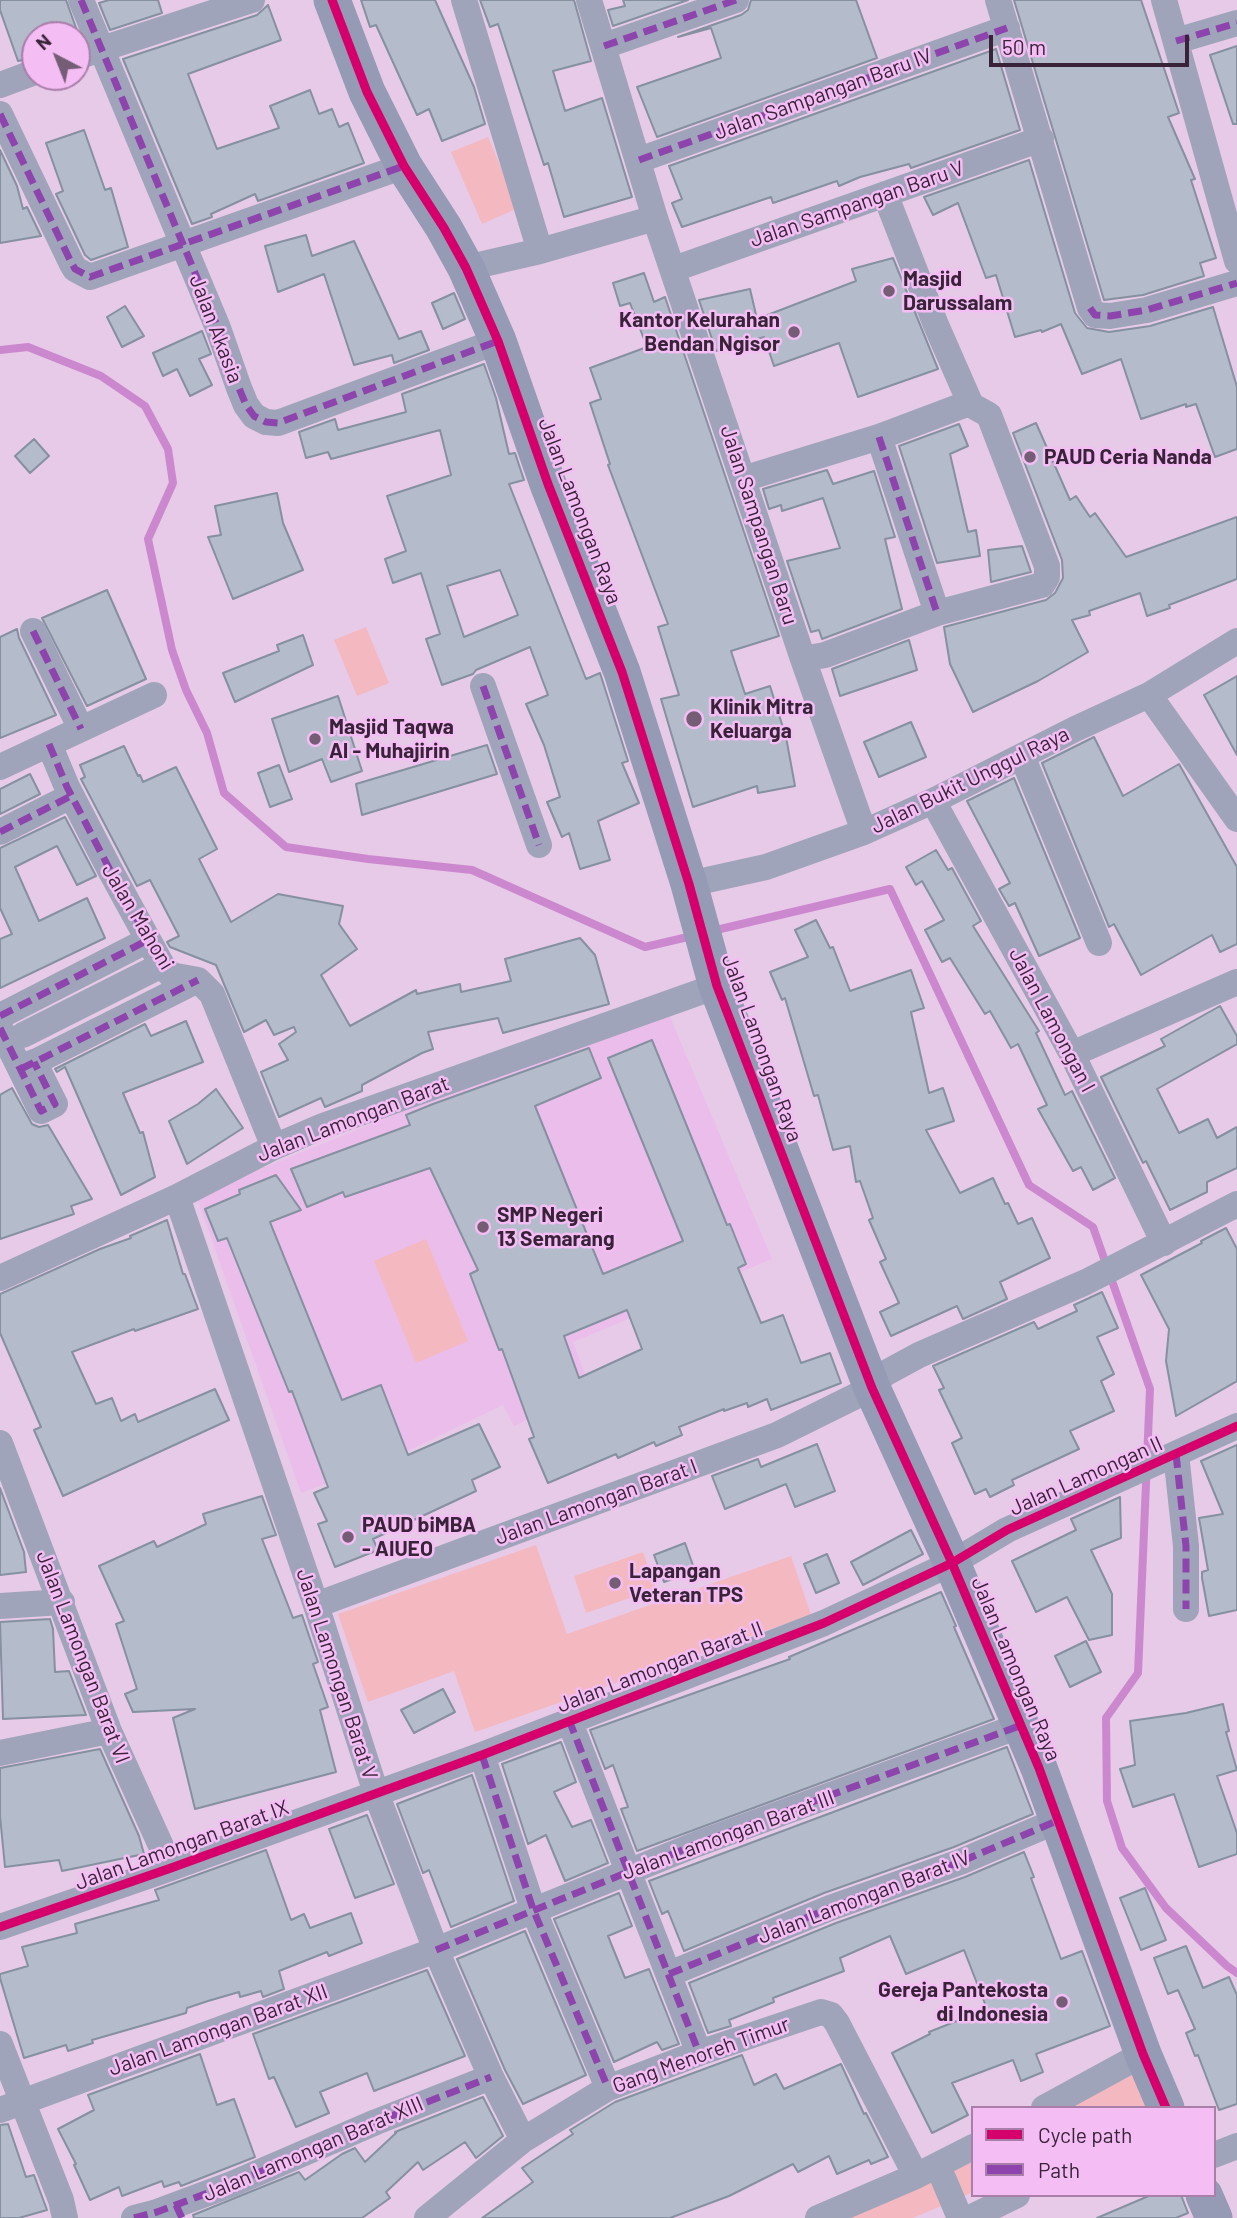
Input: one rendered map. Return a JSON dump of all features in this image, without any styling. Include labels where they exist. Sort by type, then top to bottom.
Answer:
[{"type":"street","name":"Jalan Akasia","points":[[81,0],[84,21]]},
{"type":"street","points":[[91,52],[252,0]]},
{"type":"street","name":"Jalan Lamongan Raya","points":[[332,0],[367,92],[404,166],[466,268],[498,341],[548,484],[622,672],[691,891],[716,981],[872,1388],[1022,1725],[1143,2054],[1165,2106]]},
{"type":"street","points":[[464,0],[540,251]]},
{"type":"street","name":"Jalan Sampangan Baru","points":[[589,0],[655,218],[864,832]]},
{"type":"street","points":[[604,46],[736,0]]},
{"type":"street","points":[[998,0],[1090,308],[1095,315],[1110,316],[1147,310],[1237,283]]},
{"type":"street","points":[[1164,0],[1236,246]]},
{"type":"street","points":[[1176,41],[1237,23]]},
{"type":"street","name":"Jalan Sampangan Baru IV","points":[[639,160],[1007,28]]},
{"type":"street","name":"Jalan Akasia","points":[[91,57],[183,244],[246,405],[254,416],[266,422],[278,423],[498,341]]},
{"type":"street","points":[[0,85],[21,77]]},
{"type":"street","points":[[0,114],[71,262],[81,274],[90,277],[404,166]]},
{"type":"street","name":"Jalan Sampangan Baru V","points":[[674,269],[1041,139]]},
{"type":"street","points":[[885,194],[936,325],[971,405]]},
{"type":"street","points":[[466,268],[540,251],[655,218]]},
{"type":"street","points":[[743,479],[879,437],[964,405],[971,405],[989,415],[1047,566],[1048,578],[1042,585],[937,613],[825,655],[803,659]]},
{"type":"street","points":[[879,437],[937,613]]},
{"type":"street","points":[[33,631],[80,729]]},
{"type":"street","name":"Jalan Bukit Unggul Raya","points":[[691,891],[864,832],[933,801],[1149,695],[1237,641]]},
{"type":"street","points":[[483,686],[539,845]]},
{"type":"street","points":[[0,768],[154,695]]},
{"type":"street","points":[[1149,695],[1237,819]]},
{"type":"street","name":"Jalan Mahoni","points":[[49,744],[71,796],[162,965],[170,975],[198,980],[212,994],[274,1147]]},
{"type":"street","points":[[1022,756],[1099,943]]},
{"type":"street","points":[[0,832],[71,796]]},
{"type":"street","name":"Jalan Lamongan I","points":[[933,801],[1072,1054],[1164,1243]]},
{"type":"street","points":[[0,1016],[148,940]]},
{"type":"street","points":[[162,965],[11,1031],[28,1065],[198,980]]},
{"type":"street","name":"Jalan Lamongan Barat","points":[[0,1278],[323,1126],[716,981]]},
{"type":"street","points":[[1072,1054],[1237,982]]},
{"type":"street","name":"Jalan Lamongan Barat V","points":[[177,1197],[316,1605],[376,1793],[436,1950],[491,2077],[523,2140]]},
{"type":"street","points":[[872,1388],[884,1374],[919,1355],[1086,1282],[1237,1204]]},
{"type":"street","name":"Jalan Lamongan Barat I","points":[[316,1605],[777,1435],[872,1388]]},
{"type":"street","name":"Jalan Lamongan II","points":[[952,1563],[1007,1530],[1237,1426]]},
{"type":"street","name":"Jalan Lamongan Barat VI","points":[[0,1443],[109,1731],[171,1868]]},
{"type":"street","points":[[1176,1454],[1186,1546],[1186,1609]]},
{"type":"street","name":"Jalan Lamongan Barat II","points":[[376,1793],[824,1623],[952,1563]]},
{"type":"street","points":[[0,1606],[61,1602]]},
{"type":"street","points":[[569,1720],[699,2053]]},
{"type":"street","name":"Jalan Lamongan Barat III","points":[[436,1950],[697,1844],[1022,1725]]},
{"type":"street","points":[[0,1753],[109,1731]]},
{"type":"street","points":[[482,1755],[533,1909],[608,2088]]},
{"type":"street","name":"Jalan Lamongan Barat IX","points":[[0,1927],[376,1793]]},
{"type":"street","name":"Jalan Lamongan Barat IV","points":[[669,1974],[830,1908],[960,1862],[1059,1820]]},
{"type":"street","name":"Jalan Lamongan Barat XII","points":[[11,2106],[436,1950]]},
{"type":"street","name":"Gang Menoreh Timur","points":[[427,2218],[523,2140],[608,2088],[699,2053],[821,2012],[827,2012],[837,2023],[927,2171]]},
{"type":"street","points":[[0,2044],[11,2106],[61,2200],[65,2218]]},
{"type":"street","points":[[1048,2106],[1143,2054]]},
{"type":"street","name":"Jalan Lamongan Barat XIII","points":[[134,2218],[179,2211],[491,2077]]},
{"type":"street","points":[[1216,2154],[1237,2146]]},
{"type":"street","points":[[818,2218],[927,2171],[971,2148]]},
{"type":"street","points":[[927,2171],[960,2218]]},
{"type":"street","points":[[970,2218],[1013,2197]]},
{"type":"street","points":[[1205,2197],[1214,2218]]},
{"type":"shaded area","points":[[488,137],[518,208],[482,224],[451,152]]},
{"type":"shaded area","points":[[366,627],[389,683],[357,696],[334,640]]},
{"type":"shaded area","name":"SMP Negeri 13 Semarang","points":[[665,1005],[772,1259],[573,1342],[591,1390],[514,1426],[503,1405],[387,1461],[301,1493],[196,1195]]},
{"type":"shaded area","points":[[426,1239],[468,1341],[416,1363],[374,1261]]},
{"type":"shaded area","points":[[536,1545],[567,1634],[791,1556],[811,1615],[475,1732],[454,1671],[368,1702],[338,1614]]},
{"type":"shaded area","name":"Lapangan Veteran TPS","points":[[643,1552],[656,1589],[586,1613],[574,1576]]},
{"type":"shaded area","points":[[1131,2065],[1146,2106],[1061,2106]]},
{"type":"shaded area","points":[[971,2158],[971,2193],[913,2218],[836,2218]]},
{"type":"building","points":[[0,0],[66,0],[74,21],[21,21],[21,60],[18,61],[0,10]]},
{"type":"building","points":[[109,0],[158,0],[162,13],[110,30],[99,3]]},
{"type":"building","points":[[361,0],[435,0],[474,87],[485,124],[442,141],[429,109],[417,115],[376,25],[370,27]]},
{"type":"building","points":[[480,0],[574,0],[591,61],[553,71],[565,111],[602,98],[632,197],[564,217],[548,163],[544,165],[498,24],[490,27]]},
{"type":"building","points":[[623,0],[688,0],[613,26],[608,10],[625,6]]},
{"type":"building","points":[[751,0],[856,0],[877,58],[657,137],[637,87],[721,58],[711,28],[678,37],[741,15],[748,10]]},
{"type":"building","points":[[1014,0],[1141,0],[1179,113],[1168,117],[1195,179],[1191,180],[1216,258],[1200,263],[1204,276],[1143,295],[1104,300]]},
{"type":"building","points":[[268,5],[281,40],[188,74],[217,149],[279,128],[270,106],[310,90],[319,114],[332,109],[339,127],[348,123],[364,163],[258,201],[255,194],[211,214],[212,217],[192,224],[123,59],[257,15]]},
{"type":"building","points":[[1237,46],[1237,124],[1233,124],[1210,55]]},
{"type":"building","points":[[996,49],[1020,130],[911,168],[909,164],[860,177],[839,186],[837,181],[773,203],[771,197],[682,227],[672,203],[682,199],[669,166]]},
{"type":"building","points":[[84,130],[105,190],[111,188],[128,247],[91,260],[85,255],[56,194],[63,191],[46,143]]},
{"type":"building","points":[[0,150],[17,186],[23,209],[27,207],[41,236],[0,243]]},
{"type":"building","points":[[1029,160],[1075,313],[1087,328],[1109,332],[1150,326],[1213,307],[1237,387],[1237,449],[1215,457],[1196,404],[1186,407],[1186,404],[1141,419],[1121,359],[1082,374],[1061,324],[1042,332],[1041,330],[1015,337],[996,275],[986,278],[958,203],[933,215],[924,197]]},
{"type":"building","points":[[306,235],[312,256],[354,241],[399,339],[421,331],[429,350],[394,363],[392,355],[354,365],[324,274],[278,292],[265,246]]},
{"type":"building","points":[[893,258],[938,369],[858,397],[839,343],[774,366],[764,337],[716,351],[699,300],[750,289],[757,319],[856,281],[852,269]]},
{"type":"building","points":[[644,273],[654,302],[665,297],[779,636],[731,651],[745,694],[770,686],[786,737],[795,786],[758,793],[757,786],[693,807],[661,699],[679,695],[658,627],[668,624],[608,465],[610,464],[590,403],[601,399],[590,368],[647,347],[630,303],[620,306],[613,283]]},
{"type":"building","points":[[454,293],[465,319],[443,329],[432,303]]},
{"type":"building","points":[[125,306],[144,336],[122,347],[107,317]]},
{"type":"building","points":[[202,331],[211,354],[199,359],[212,385],[190,396],[177,369],[163,376],[153,353]]},
{"type":"building","points":[[484,364],[496,398],[509,454],[515,453],[524,480],[509,484],[586,679],[600,673],[628,761],[622,763],[639,803],[598,821],[610,860],[580,869],[569,833],[562,837],[547,802],[560,797],[544,745],[526,704],[548,695],[530,647],[476,670],[473,674],[442,685],[426,639],[440,634],[421,573],[393,583],[385,559],[406,551],[387,496],[451,475],[440,430],[331,459],[328,452],[306,458],[299,432],[335,419],[338,430],[406,412],[402,394]],"holes":[[[500,570],[518,615],[464,637],[447,586]]]},
{"type":"building","points":[[1036,423],[1070,500],[1076,496],[1090,517],[1095,513],[1126,557],[1237,517],[1237,579],[1147,616],[1140,593],[1089,611],[1090,615],[1072,620],[1088,652],[1038,681],[973,712],[950,664],[944,627],[1046,600],[1055,593],[1063,578],[1062,560],[1013,433]]},
{"type":"building","points":[[959,424],[968,446],[950,454],[968,532],[976,530],[980,556],[937,563],[899,446]]},
{"type":"building","points":[[34,439],[49,456],[30,473],[15,456]]},
{"type":"building","points":[[827,470],[833,484],[874,471],[895,537],[885,539],[902,609],[822,639],[819,630],[811,632],[787,561],[840,548],[823,498],[782,511],[781,505],[769,509],[763,489]]},
{"type":"building","points":[[277,493],[283,523],[303,570],[233,599],[208,537],[221,535],[215,506]]},
{"type":"building","points":[[1022,546],[1031,572],[991,582],[988,550]]},
{"type":"building","points":[[107,590],[146,679],[87,706],[42,618]]},
{"type":"building","points":[[17,629],[56,715],[0,738],[0,637]]},
{"type":"building","points":[[303,635],[313,665],[235,702],[223,673],[279,651],[277,645]]},
{"type":"building","points":[[909,640],[917,670],[840,696],[832,669]]},
{"type":"building","points":[[1237,676],[1237,755],[1204,695]]},
{"type":"building","name":"Masjid Taqwa Al - Muhajirin","points":[[338,696],[362,771],[331,782],[322,759],[289,772],[272,719]]},
{"type":"building","points":[[911,722],[926,757],[879,777],[864,742]]},
{"type":"building","points":[[1094,737],[1123,796],[1179,764],[1237,867],[1237,944],[1220,952],[1212,935],[1141,975],[1114,924],[1109,927],[1042,763]]},
{"type":"building","points":[[487,745],[497,774],[362,815],[356,784]]},
{"type":"building","points":[[124,746],[143,782],[176,767],[217,849],[199,859],[231,922],[278,894],[343,906],[339,924],[357,949],[321,975],[350,1026],[416,990],[417,994],[460,984],[461,992],[511,981],[505,959],[580,938],[595,955],[609,1004],[503,1033],[498,1018],[428,1032],[433,1049],[362,1085],[362,1091],[325,1107],[321,1098],[279,1117],[261,1072],[288,1060],[279,1044],[296,1032],[294,1027],[274,1035],[266,1020],[244,1032],[216,965],[170,947],[167,942],[179,936],[150,880],[137,886],[81,779],[85,777],[80,765]]},
{"type":"building","points":[[279,765],[292,799],[270,807],[258,773]]},
{"type":"building","points":[[30,774],[40,794],[0,814],[0,789]]},
{"type":"building","points":[[1014,778],[1080,938],[1039,956],[1015,903],[1009,906],[999,889],[1010,883],[967,801]]},
{"type":"building","points":[[65,817],[96,876],[77,885],[57,846],[15,867],[39,921],[87,898],[105,938],[0,988],[0,939],[12,934],[0,908],[0,848]]},
{"type":"building","points":[[936,850],[948,870],[952,868],[981,921],[973,926],[1039,1031],[1036,1033],[1065,1095],[1072,1091],[1115,1178],[1093,1190],[1081,1167],[1073,1171],[1038,1109],[1047,1105],[1018,1044],[1011,1048],[990,1011],[985,1014],[950,958],[942,962],[925,930],[944,920],[922,881],[916,885],[906,867]]},
{"type":"building","points":[[816,920],[830,948],[833,947],[850,991],[911,970],[924,1008],[911,1012],[929,1093],[943,1088],[954,1121],[926,1130],[960,1193],[993,1178],[1018,1224],[1032,1218],[1050,1258],[1000,1282],[1007,1299],[963,1319],[957,1306],[891,1336],[880,1312],[899,1303],[880,1262],[886,1259],[869,1220],[873,1218],[860,1181],[856,1182],[850,1146],[833,1150],[818,1095],[814,1096],[785,998],[782,1000],[770,972],[808,957],[795,930]]},
{"type":"building","points":[[1220,1006],[1237,1036],[1237,1044],[1157,1089],[1179,1133],[1208,1119],[1217,1138],[1237,1127],[1237,1168],[1207,1182],[1207,1192],[1170,1210],[1146,1161],[1143,1163],[1101,1077],[1165,1046],[1161,1039]]},
{"type":"building","points":[[186,1021],[203,1062],[123,1093],[140,1133],[143,1132],[155,1177],[121,1195],[65,1067],[57,1072],[55,1069],[145,1024],[151,1036]]},
{"type":"building","points":[[652,1040],[727,1225],[730,1224],[746,1264],[738,1268],[761,1323],[783,1315],[801,1363],[830,1353],[841,1383],[771,1410],[767,1399],[748,1407],[747,1403],[724,1409],[679,1427],[682,1435],[656,1446],[654,1442],[618,1458],[616,1454],[548,1483],[529,1439],[534,1437],[502,1349],[499,1350],[470,1274],[478,1270],[430,1168],[345,1197],[343,1192],[307,1207],[291,1169],[410,1125],[406,1115],[433,1104],[589,1048],[601,1078],[535,1106],[603,1274],[683,1241],[608,1058]],"holes":[[[627,1310],[642,1349],[579,1378],[564,1336]]]},
{"type":"building","points":[[12,1088],[32,1124],[39,1127],[48,1125],[92,1199],[71,1206],[74,1214],[0,1239],[0,1095]]},
{"type":"building","points":[[216,1089],[243,1128],[187,1164],[169,1121],[198,1104]]},
{"type":"building","points":[[276,1175],[301,1210],[270,1222],[342,1400],[381,1385],[408,1455],[479,1424],[500,1467],[472,1480],[476,1491],[373,1539],[378,1550],[335,1567],[318,1524],[327,1521],[314,1493],[328,1487],[292,1391],[289,1392],[227,1238],[218,1241],[205,1209],[240,1194],[239,1190]]},
{"type":"building","points":[[167,1220],[183,1274],[198,1309],[72,1352],[96,1404],[112,1398],[121,1421],[135,1414],[138,1422],[215,1389],[229,1420],[63,1496],[34,1430],[41,1427],[0,1333],[0,1294]]},
{"type":"building","points":[[1226,1228],[1237,1249],[1237,1381],[1176,1416],[1166,1361],[1169,1329],[1141,1275]]},
{"type":"building","points":[[1102,1292],[1118,1328],[1097,1337],[1114,1374],[1101,1381],[1114,1411],[1070,1431],[1079,1449],[1012,1480],[1014,1485],[990,1497],[986,1489],[975,1494],[952,1443],[962,1438],[939,1390],[944,1388],[933,1366],[1034,1322],[1038,1329],[1077,1311],[1074,1305]]},
{"type":"building","points":[[817,1444],[835,1491],[795,1507],[786,1484],[725,1509],[712,1476],[758,1459],[761,1467]]},
{"type":"building","points":[[1237,1445],[1237,1610],[1209,1616],[1202,1578],[1202,1572],[1208,1570],[1199,1518],[1223,1514],[1201,1461]]},
{"type":"building","points":[[0,1488],[24,1552],[26,1572],[0,1575]]},
{"type":"building","points":[[262,1496],[276,1535],[262,1539],[293,1618],[302,1615],[318,1662],[313,1664],[328,1707],[320,1710],[336,1772],[195,1809],[173,1718],[195,1709],[133,1712],[125,1694],[137,1689],[116,1624],[124,1621],[99,1566],[154,1541],[157,1547],[206,1524],[203,1514]]},
{"type":"building","points":[[1120,1497],[1121,1538],[1091,1550],[1112,1594],[1112,1635],[1089,1640],[1067,1597],[1036,1612],[1012,1561],[1076,1530],[1071,1519]]},
{"type":"building","points":[[911,1530],[923,1554],[863,1585],[851,1562]]},
{"type":"building","points":[[685,1543],[695,1571],[664,1582],[654,1555]]},
{"type":"building","points":[[827,1554],[839,1583],[816,1593],[804,1564]]},
{"type":"building","points":[[941,1592],[994,1719],[637,1851],[621,1809],[628,1807],[613,1765],[605,1769],[590,1730],[790,1659],[789,1657]]},
{"type":"building","points":[[50,1619],[55,1672],[69,1671],[86,1715],[3,1719],[0,1622]]},
{"type":"building","points":[[1086,1641],[1101,1672],[1070,1687],[1055,1656]]},
{"type":"building","points":[[443,1689],[455,1712],[414,1733],[401,1710]]},
{"type":"building","points":[[1223,1704],[1229,1731],[1226,1732],[1237,1770],[1217,1776],[1237,1833],[1237,1854],[1199,1867],[1174,1794],[1133,1807],[1120,1769],[1135,1765],[1130,1721],[1186,1713]]},
{"type":"building","points":[[561,1742],[576,1782],[554,1792],[572,1827],[591,1820],[608,1863],[565,1881],[546,1835],[528,1844],[502,1764]]},
{"type":"building","points":[[1007,1747],[1033,1814],[954,1847],[824,1893],[684,1951],[668,1911],[662,1914],[649,1881]]},
{"type":"building","points":[[100,1749],[139,1836],[144,1854],[62,1871],[59,1860],[5,1867],[0,1816],[0,1768]]},
{"type":"building","points":[[472,1775],[514,1901],[451,1927],[429,1870],[423,1873],[397,1804]]},
{"type":"building","points":[[367,1815],[394,1884],[355,1898],[329,1829]]},
{"type":"building","points":[[266,1850],[291,1920],[304,1914],[310,1928],[351,1913],[362,1943],[329,1956],[327,1952],[279,1971],[284,1989],[263,1997],[261,1991],[240,1997],[239,1992],[187,2008],[186,2013],[92,2040],[93,2043],[68,2051],[66,2045],[24,2058],[0,1978],[0,1974],[28,1966],[22,1947],[77,1933],[75,1924],[159,1900],[155,1890]]},
{"type":"building","points":[[1024,1852],[1061,1959],[1082,1951],[1110,2026],[1036,2054],[1043,2072],[1021,2081],[1013,2060],[952,2083],[968,2115],[932,2133],[892,2053],[930,2034],[929,2032],[987,2009],[964,1950],[906,1974],[890,1936],[840,1958],[844,1971],[773,1998],[774,2002],[729,2020],[731,2026],[708,2033],[689,1983],[836,1923],[965,1877]]},
{"type":"building","points":[[1145,1888],[1166,1940],[1141,1950],[1120,1898]]},
{"type":"building","points":[[619,1893],[632,1926],[608,1936],[625,1978],[649,1969],[679,2044],[662,2050],[657,2042],[614,2062],[554,1919]]},
{"type":"building","points":[[525,1931],[586,2075],[523,2104],[505,2070],[457,1959]]},
{"type":"building","points":[[1186,1946],[1203,1988],[1229,1977],[1237,1995],[1237,2104],[1219,2110],[1198,2055],[1195,2056],[1186,2033],[1195,2029],[1178,1990],[1168,1994],[1154,1958]]},
{"type":"building","points":[[427,1970],[465,2056],[374,2091],[367,2073],[320,2092],[329,2113],[296,2127],[274,2077],[269,2079],[253,2034]]},
{"type":"building","points":[[200,2054],[217,2105],[234,2099],[255,2157],[181,2186],[179,2182],[164,2187],[162,2181],[122,2196],[119,2187],[90,2200],[58,2129],[94,2110],[88,2095]]},
{"type":"building","points":[[742,2055],[754,2085],[776,2074],[784,2089],[841,2064],[888,2157],[871,2164],[869,2160],[837,2174],[829,2156],[798,2172],[793,2164],[729,2196],[670,2218],[482,2218],[533,2182],[522,2168],[573,2134],[570,2130],[615,2102]]},
{"type":"building","points":[[483,2097],[503,2136],[476,2158],[465,2142],[423,2170],[418,2162],[386,2192],[390,2198],[362,2218],[194,2218],[193,2215],[299,2172],[305,2180],[355,2148],[365,2162],[395,2132]]},
{"type":"building","points":[[8,2124],[26,2177],[34,2175],[47,2210],[19,2218],[0,2218],[0,2125]]},
{"type":"building","points":[[1146,2197],[1182,2197],[1188,2213],[1176,2218],[1097,2218]]},
{"type":"waterway","points":[[0,350],[28,347],[101,376],[145,406],[168,449],[173,483],[148,539],[172,650],[186,690],[207,733],[224,793],[286,847],[472,870],[645,947],[692,936]]},
{"type":"waterway","points":[[712,931],[890,889],[1029,1185],[1093,1227],[1150,1389],[1138,1673],[1106,1718],[1107,1801],[1122,1848],[1166,1908],[1237,1973]]},
{"type":"marked path","points":[[81,0],[218,328],[246,405],[254,416],[266,422],[278,423],[498,341]]},
{"type":"marked path","points":[[604,46],[736,0]]},
{"type":"marked path","points":[[1176,41],[1237,23]]},
{"type":"marked path","points":[[639,160],[1007,28]]},
{"type":"marked path","points":[[0,114],[71,262],[75,269],[90,277],[404,166]]},
{"type":"marked path","points":[[1090,308],[1095,315],[1110,316],[1147,310],[1237,283]]},
{"type":"marked path","points":[[879,437],[937,613]]},
{"type":"marked path","points":[[33,631],[81,729]]},
{"type":"marked path","points":[[483,686],[539,845]]},
{"type":"marked path","points":[[49,744],[67,787],[162,965]]},
{"type":"marked path","points":[[0,832],[71,796]]},
{"type":"marked path","points":[[0,1016],[148,940]]},
{"type":"marked path","points":[[21,1069],[198,980]]},
{"type":"marked path","points":[[0,1028],[41,1111],[55,1104],[34,1062]]},
{"type":"marked path","points":[[1176,1454],[1186,1546],[1186,1609]]},
{"type":"marked path","points":[[569,1720],[699,2053]]},
{"type":"marked path","points":[[436,1950],[697,1844],[1022,1725]]},
{"type":"marked path","points":[[482,1755],[533,1909],[608,2088]]},
{"type":"marked path","points":[[669,1974],[830,1908],[960,1862],[1059,1820]]},
{"type":"marked path","points":[[134,2218],[232,2184],[376,2122],[491,2077]]},
{"type":"marked path","points":[[176,2205],[182,2218]]},
{"type":"cycle path","points":[[332,0],[367,92],[404,166],[466,268],[498,341],[548,484],[622,672],[689,884],[717,986],[872,1388],[952,1563],[1039,1768],[1143,2054],[1165,2106]]},
{"type":"cycle path","points":[[0,1927],[482,1755],[824,1623],[952,1563],[1007,1530],[1237,1426]]},
{"type":"place","name":"Masjid Darussalam","points":[[889,291]]},
{"type":"place","name":"Kantor Kelurahan Bendan Ngisor","points":[[794,332]]},
{"type":"place","name":"PAUD Ceria Nanda","points":[[1030,457]]},
{"type":"place","name":"Klinik Mitra Keluarga","points":[[694,719]]},
{"type":"place","name":"Masjid Taqwa Al - Muhajirin","points":[[315,739]]},
{"type":"place","name":"SMP Negeri 13 Semarang","points":[[483,1227]]},
{"type":"place","name":"PAUD biMBA - AIUEO","points":[[348,1537]]},
{"type":"place","name":"Lapangan Veteran TPS","points":[[615,1583]]},
{"type":"place","name":"Gereja Pantekosta di Indonesia","points":[[1062,2002]]}]
